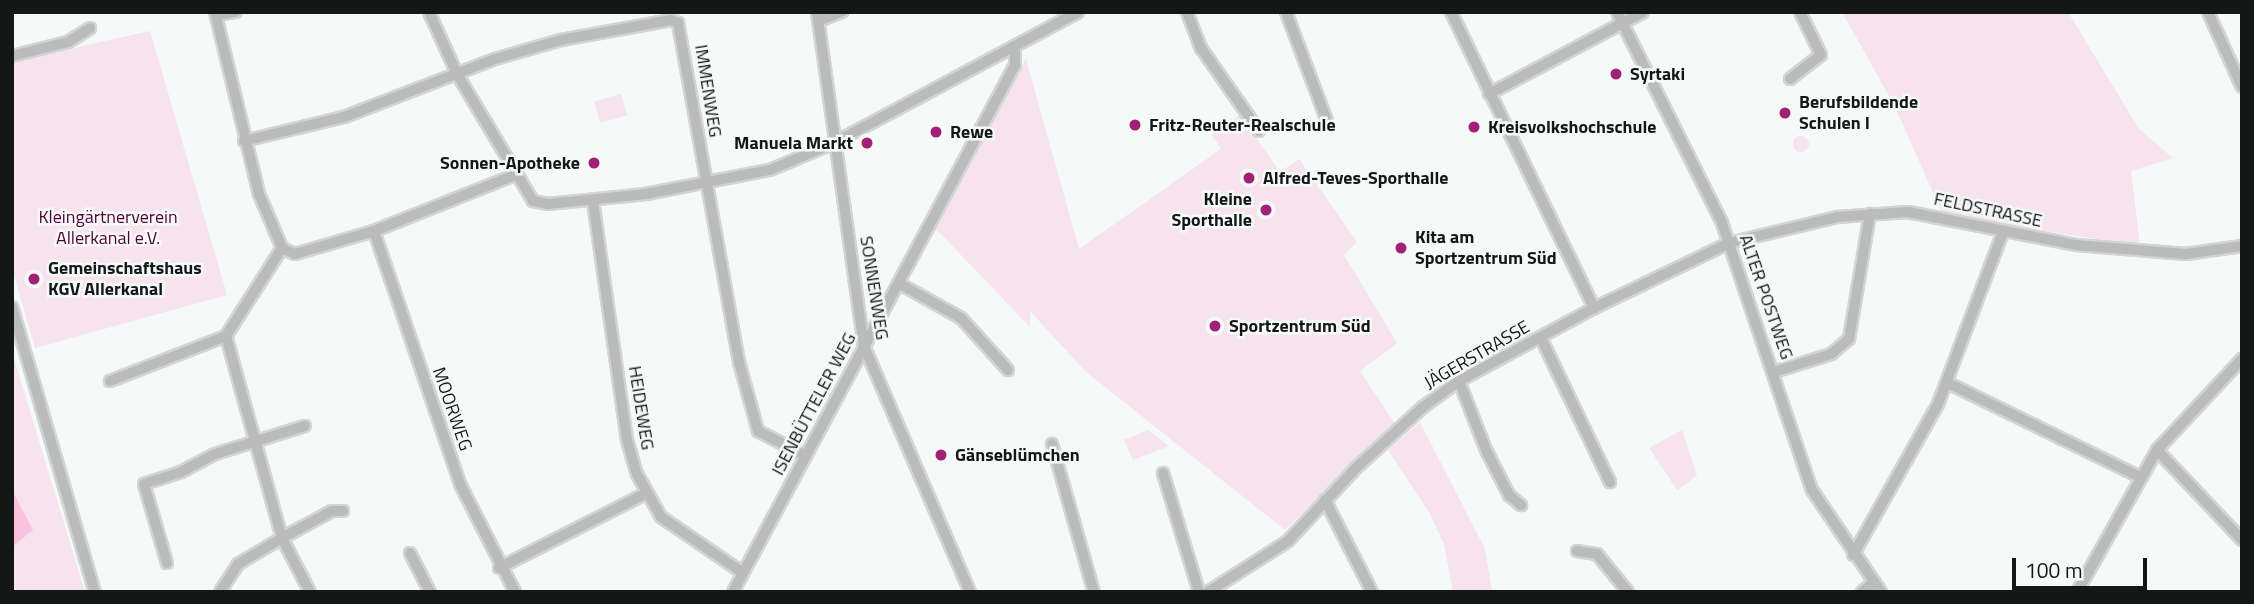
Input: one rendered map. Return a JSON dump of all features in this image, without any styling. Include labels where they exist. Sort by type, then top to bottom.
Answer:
[{"type":"street","points":[[236,12],[215,14],[259,194],[282,248],[295,254],[374,231],[517,174]]},
{"type":"street","points":[[429,12],[457,74],[533,201],[593,201],[705,184],[771,170],[834,143],[1015,46],[1061,16],[1078,12]]},
{"type":"street","points":[[817,17],[842,12]]},
{"type":"street","points":[[1187,12],[1201,48],[1259,131]]},
{"type":"street","points":[[1286,12],[1327,121]]},
{"type":"street","points":[[1451,12],[1594,308]]},
{"type":"street","name":"ALTER POSTWEG","points":[[1617,12],[1710,195],[1774,372],[1812,489],[1853,555],[1877,587]]},
{"type":"street","points":[[1489,94],[1643,12]]},
{"type":"street","points":[[1790,79],[1821,55],[1800,12]]},
{"type":"street","points":[[2208,12],[2242,88]]},
{"type":"street","name":"IMMENWEG","points":[[244,141],[344,117],[457,74],[561,40],[670,16],[681,28],[705,184],[739,362],[758,431],[806,456]]},
{"type":"street","name":"SONNENWEG","points":[[817,17],[864,346],[970,592]]},
{"type":"street","points":[[12,56],[68,42],[90,28]]},
{"type":"street","name":"ISENBÜTTELER WEG","points":[[733,592],[1015,65],[1015,46]]},
{"type":"street","name":"HEIDEWEG","points":[[593,201],[627,440],[645,494],[672,526],[743,573]]},
{"type":"street","name":"FELDSTRASSE","points":[[1729,243],[1792,226],[1870,214],[1908,212],[2003,232],[2158,253],[2186,254],[2242,246]]},
{"type":"street","points":[[1774,372],[1831,354],[1849,339],[1862,281],[1870,214]]},
{"type":"street","name":"MOORWEG","points":[[374,231],[461,486],[499,568],[515,592]]},
{"type":"street","points":[[1853,555],[1920,444],[1948,383],[2003,232]]},
{"type":"street","name":"JÄGERSTRASSE","points":[[1208,592],[1288,541],[1325,500],[1408,420],[1459,381],[1594,308],[1729,243]]},
{"type":"street","points":[[110,381],[226,337],[282,248]]},
{"type":"street","points":[[900,284],[961,318],[1008,370]]},
{"type":"street","points":[[12,307],[95,592]]},
{"type":"street","points":[[226,337],[282,538],[310,592]]},
{"type":"street","points":[[1541,338],[1610,482]]},
{"type":"street","points":[[2078,591],[2138,476],[2157,450],[2242,359]]},
{"type":"street","points":[[1459,381],[1486,450],[1509,495],[1521,505]]},
{"type":"street","points":[[1948,383],[2138,476]]},
{"type":"street","points":[[167,562],[144,484],[305,426]]},
{"type":"street","points":[[1052,444],[1094,592]]},
{"type":"street","points":[[2157,450],[2242,540]]},
{"type":"street","points":[[1163,473],[1199,592]]},
{"type":"street","points":[[499,568],[645,494]]},
{"type":"street","points":[[1325,500],[1372,592]]},
{"type":"street","points":[[220,592],[238,564],[332,511],[343,511]]},
{"type":"street","points":[[1577,551],[1597,554],[1628,592]]},
{"type":"street","points":[[410,553],[430,592]]},
{"type":"street","points":[[1228,580],[1234,592]]},
{"type":"street","points":[[1862,592],[1877,587]]},
{"type":"green space","points":[[1842,12],[2068,12],[2139,129],[2173,158],[2131,171],[2140,246],[1943,215],[1895,107]]},
{"type":"green space","name":"Kleingärtnerverein Allerkanal e.V.","points":[[150,31],[227,295],[35,348],[12,268],[12,62]]},
{"type":"green space","name":"Sportzentrum Süd","points":[[1026,59],[1079,249],[1221,149],[1212,135],[1240,115],[1280,172],[1299,159],[1357,242],[1344,255],[1397,343],[1360,371],[1395,424],[1285,530],[1085,371],[1030,311],[1030,327],[936,229]]},
{"type":"green space","points":[[621,94],[627,115],[600,123],[594,102]]},
{"type":"green space","points":[[1801,136],[1809,144],[1801,152],[1793,144]]},
{"type":"green space","points":[[14,359],[85,592],[12,592]]},
{"type":"green space","points":[[1420,422],[1485,549],[1492,592],[1453,592],[1444,544],[1429,512],[1388,450]]},
{"type":"green space","points":[[1148,430],[1169,446],[1133,460],[1124,440]]},
{"type":"green space","points":[[1682,430],[1697,476],[1677,490],[1649,448]]},
{"type":"shaded area","points":[[12,490],[33,530],[12,547]]},
{"type":"place","name":"Syrtaki","points":[[1616,74]]},
{"type":"place","name":"Berufsbildende Schulen I","points":[[1785,113]]},
{"type":"place","name":"Fritz-Reuter-Realschule","points":[[1135,125]]},
{"type":"place","name":"Kreisvolkshochschule","points":[[1474,127]]},
{"type":"place","name":"Rewe","points":[[936,132]]},
{"type":"place","name":"Manuela Markt","points":[[867,143]]},
{"type":"place","name":"Sonnen-Apotheke","points":[[594,163]]},
{"type":"place","name":"Alfred-Teves-Sporthalle","points":[[1249,178]]},
{"type":"place","name":"Kleine Sporthalle","points":[[1266,210]]},
{"type":"place","name":"Kita am Sportzentrum Süd","points":[[1401,248]]},
{"type":"place","name":"Gemeinschaftshaus KGV Allerkanal","points":[[34,279]]},
{"type":"place","name":"Sportzentrum Süd","points":[[1215,326]]},
{"type":"place","name":"Gänseblümchen","points":[[941,455]]}]
